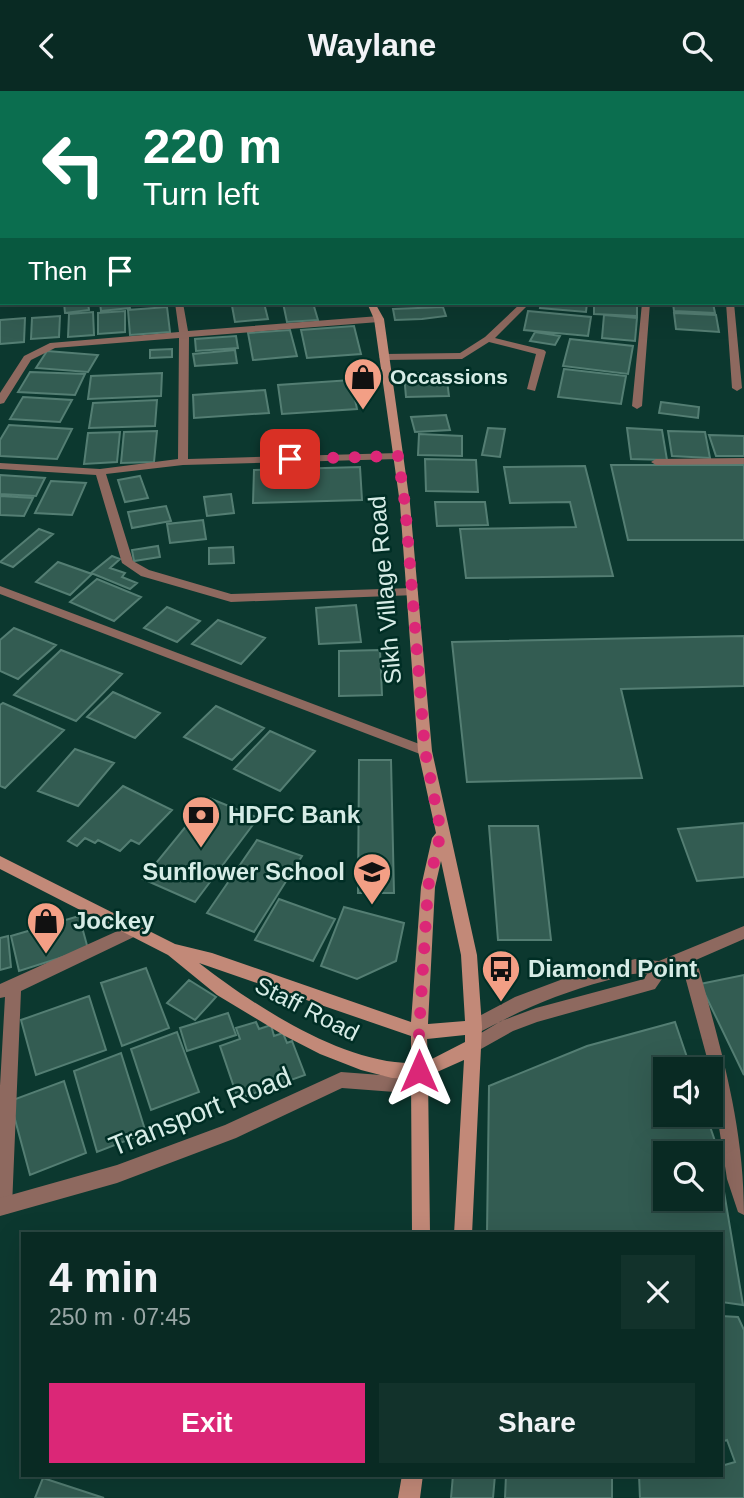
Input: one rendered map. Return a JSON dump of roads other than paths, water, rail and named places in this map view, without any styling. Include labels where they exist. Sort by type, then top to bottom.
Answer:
[{"type":"main road","name":"Sikh Village Road","points":[[373,305],[379,319],[405,504],[425,751],[469,955],[474,1027],[463,1232]]},
{"type":"main road","name":"Sikh Village Road","points":[[421,1232],[419,1032],[428,887],[441,832]]},
{"type":"main road","name":"Staff Road","points":[[0,862],[172,950],[231,997],[338,1054],[420,1079],[472,1047]]},
{"type":"main road","name":"Staff Road","points":[[172,950],[225,964],[419,1032],[474,1027]]},
{"type":"main road","points":[[409,1498],[413,1477]]},
{"type":"street","points":[[179,305],[184,334],[183,463]]},
{"type":"street","points":[[384,357],[462,356],[488,339],[524,305]]},
{"type":"street","points":[[637,406],[646,305]]},
{"type":"street","points":[[730,305],[737,388]]},
{"type":"street","points":[[0,401],[27,358],[53,345],[379,319]]},
{"type":"street","points":[[488,339],[541,352],[532,389]]},
{"type":"street","points":[[0,466],[100,472],[183,463],[398,456]]},
{"type":"street","points":[[656,462],[744,461]]},
{"type":"street","points":[[100,472],[128,563],[145,573],[230,598],[412,592]]},
{"type":"street","points":[[0,590],[425,751]]},
{"type":"street","points":[[1,1207],[6,989],[133,930]]},
{"type":"street","points":[[474,1027],[521,1002],[571,983],[635,966],[660,968],[744,932]]},
{"type":"street","points":[[688,958],[723,1089],[736,1179],[744,1206]]},
{"type":"street","points":[[472,1047],[507,1026],[536,1015],[649,984],[660,968]]},
{"type":"street","name":"Transport Road","points":[[1,1207],[117,1174],[230,1132],[341,1080],[420,1079]]},
{"type":"place","name":"Occassions","points":[[363,411]]},
{"type":"place","name":"HDFC Bank","points":[[201,849]]},
{"type":"place","name":"Sunflower School","points":[[372,906]]},
{"type":"place","name":"Jockey","points":[[46,955]]},
{"type":"place","name":"Diamond Point","points":[[501,1003]]}]
